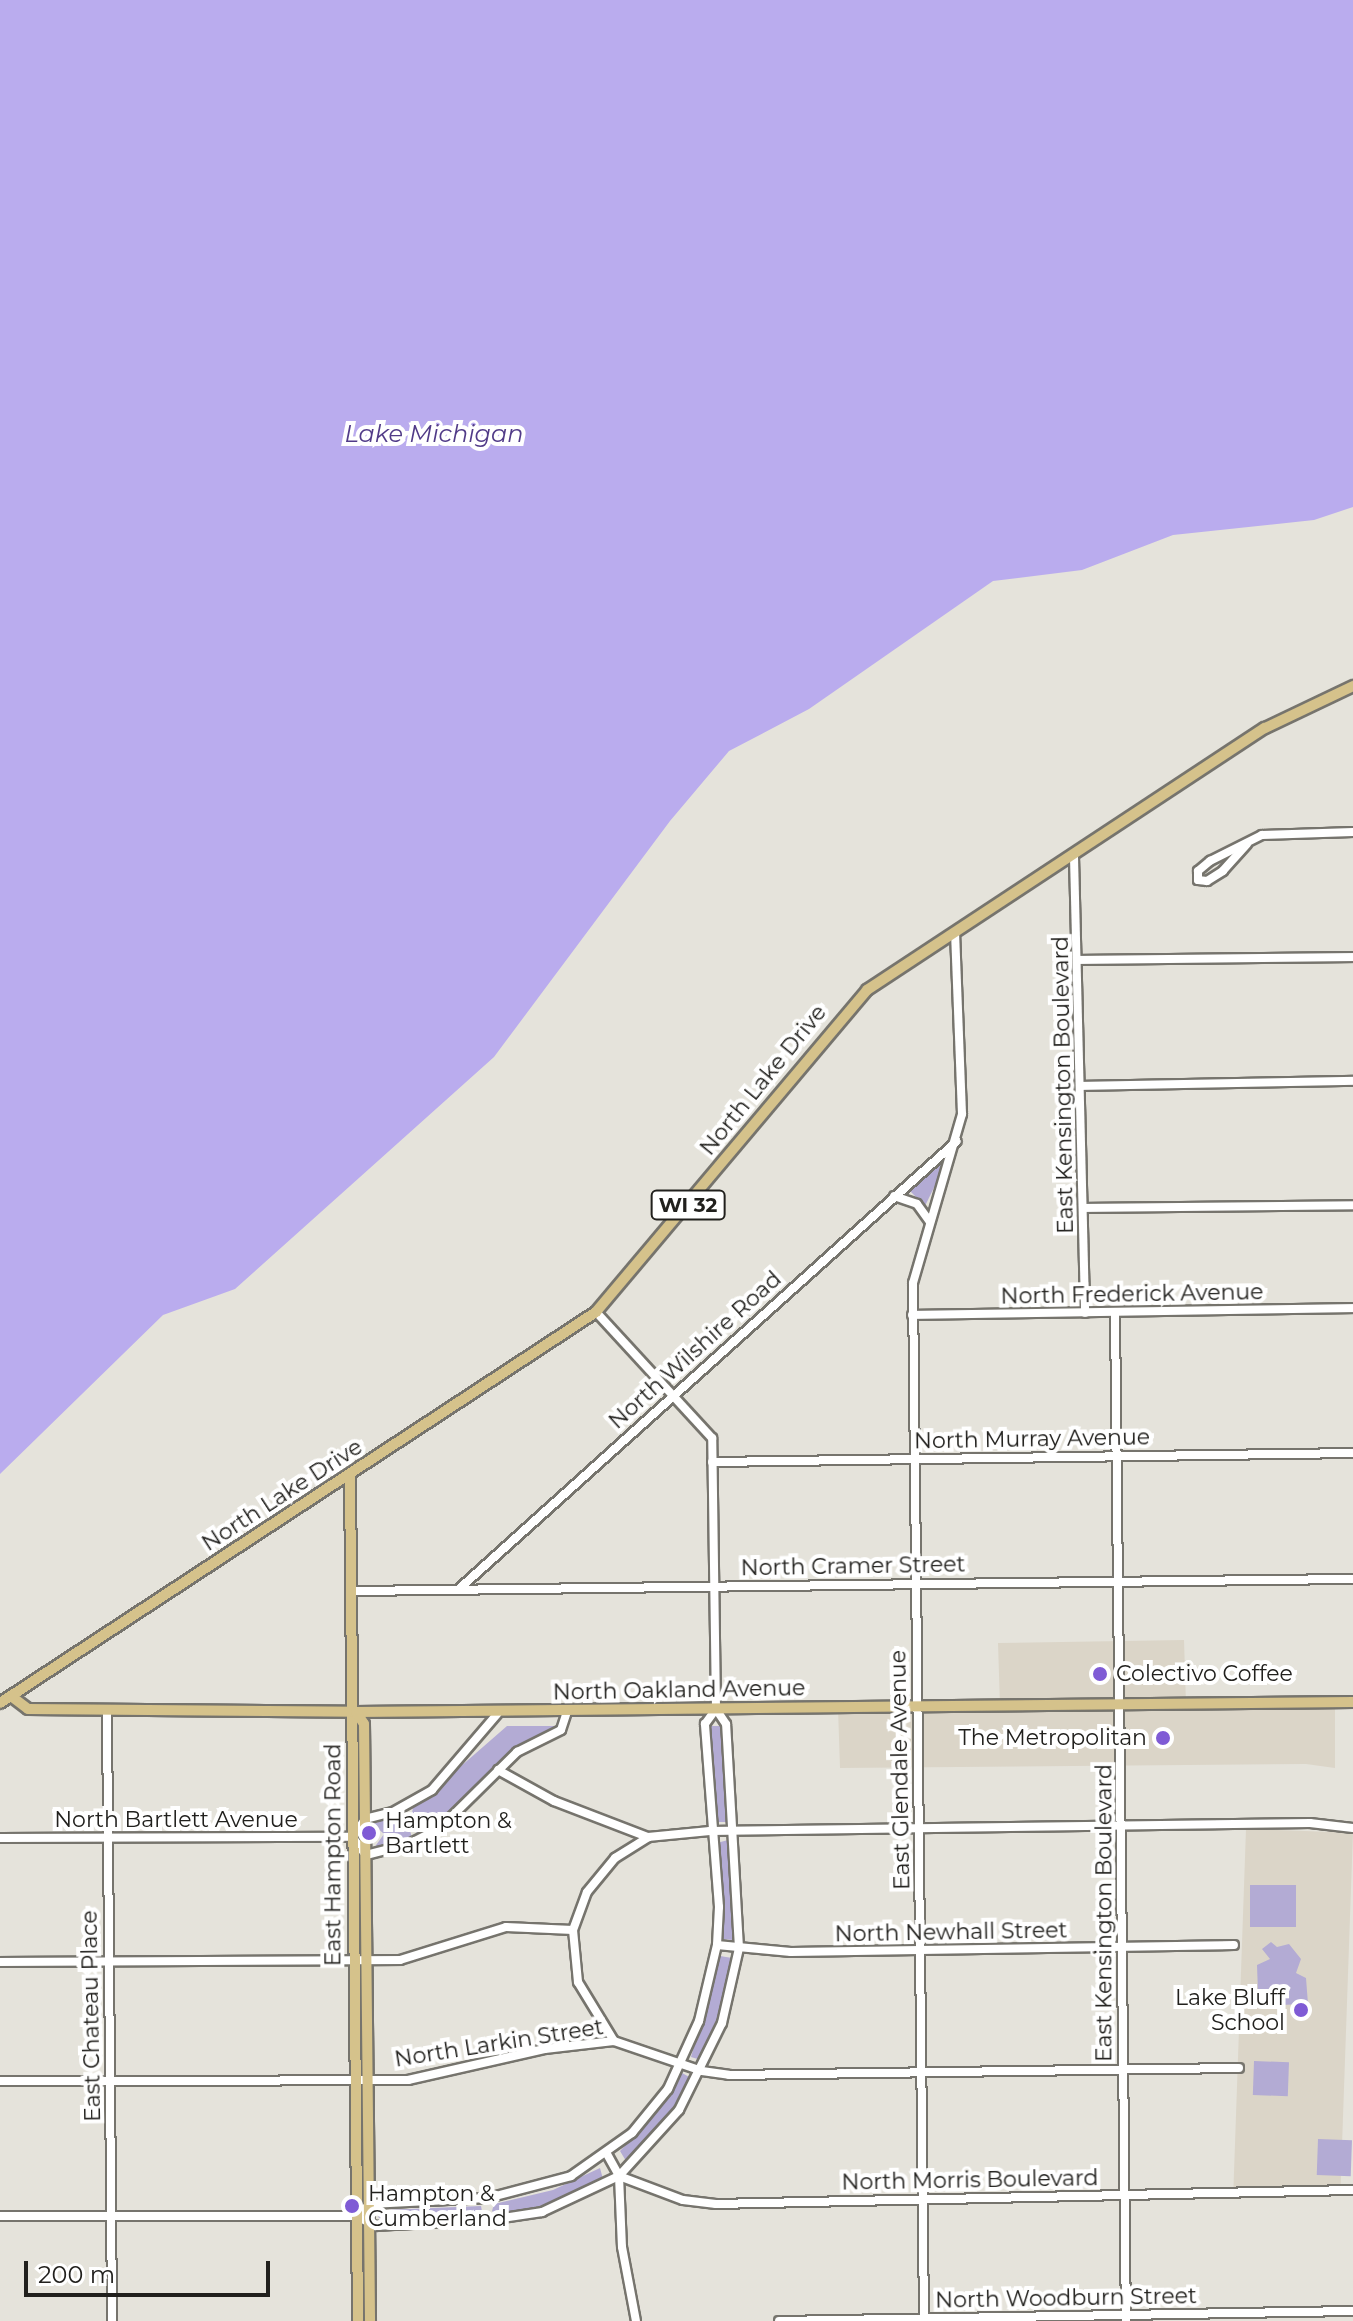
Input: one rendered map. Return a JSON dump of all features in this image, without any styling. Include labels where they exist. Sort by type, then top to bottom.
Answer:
[{"type":"main road","name":"North Lake Drive","points":[[0,1703],[596,1312],[843,1014],[867,990],[1074,857],[1265,728],[1353,686]]},
{"type":"main road","points":[[350,1475],[356,1712]]},
{"type":"main road","name":"North Oakland Avenue","points":[[11,1696],[28,1709],[498,1713],[1353,1702]]},
{"type":"main road","name":"East Hampton Road","points":[[356,1712],[364,1724],[370,2321]]},
{"type":"main road","name":"East Hampton Road","points":[[356,1712],[352,1837],[358,2321]]},
{"type":"street","points":[[1247,844],[1223,871],[1207,881],[1198,880],[1202,866],[1247,844],[1275,833],[1353,832]]},
{"type":"street","name":"East Kensington Boulevard","points":[[1074,857],[1085,1313]]},
{"type":"street","name":"East Glendale Avenue","points":[[924,2320],[912,1315],[916,1265],[957,1141],[963,1092],[955,934]]},
{"type":"street","points":[[1078,960],[1353,957]]},
{"type":"street","points":[[1081,1086],[1353,1081]]},
{"type":"street","name":"North Wilshire Road","points":[[460,1588],[673,1393],[957,1141]]},
{"type":"street","points":[[894,1196],[917,1204],[930,1222]]},
{"type":"street","points":[[1083,1208],[1353,1205]]},
{"type":"street","name":"North Frederick Avenue","points":[[912,1315],[1353,1308]]},
{"type":"street","points":[[0,2216],[357,2216],[369,2225],[458,2223],[542,2212],[619,2176],[649,2147],[702,2071],[725,2012],[739,1948],[726,1724],[716,1709],[712,1438],[596,1312]]},
{"type":"street","name":"East Kensington Boulevard","points":[[1115,1312],[1126,2318]]},
{"type":"street","name":"North Murray Avenue","points":[[712,1462],[1353,1453]]},
{"type":"street","name":"North Cramer Street","points":[[354,1591],[1353,1579]]},
{"type":"street","points":[[357,2216],[370,2204],[451,2203],[534,2190],[571,2176],[607,2154],[648,2115],[679,2064],[699,2021],[717,1945],[719,1907],[710,1831],[705,1724],[716,1709]]},
{"type":"street","name":"East Chateau Place","points":[[107,1710],[112,2321]]},
{"type":"street","points":[[498,1713],[432,1790],[393,1812],[365,1819],[352,1837],[366,1855],[409,1844],[439,1829],[517,1752],[556,1734],[567,1712]]},
{"type":"street","points":[[498,1770],[554,1801],[648,1837],[710,1831],[1121,1826],[1353,1828]]},
{"type":"street","name":"North Bartlett Avenue","points":[[0,1838],[352,1837]]},
{"type":"street","points":[[614,2041],[578,1982],[573,1930],[596,1881],[615,1858],[648,1837]]},
{"type":"street","points":[[0,1962],[400,1960],[506,1927],[573,1930]]},
{"type":"street","name":"North Newhall Street","points":[[717,1945],[739,1948],[921,1950],[1234,1945]]},
{"type":"street","name":"North Larkin Street","points":[[0,2081],[368,2080],[446,2074],[545,2049],[614,2041],[702,2071],[922,2073],[1239,2068]]},
{"type":"street","points":[[607,2154],[619,2176],[622,2247],[636,2321]]},
{"type":"street","name":"North Morris Boulevard","points":[[619,2176],[683,2200],[716,2204],[1353,2190]]},
{"type":"street","name":"North Woodburn Street","points":[[779,2321],[1126,2318],[1353,2311]]},
{"type":"shaded area","points":[[940,1162],[945,1165],[925,1206],[909,1190]]},
{"type":"shaded area","points":[[1184,1640],[1186,1704],[1335,1702],[1335,1768],[1306,1764],[840,1768],[838,1708],[1000,1706],[998,1643]]},
{"type":"shaded area","points":[[507,1726],[557,1726],[508,1754],[442,1821],[419,1834],[414,1831],[410,1821],[413,1808]]},
{"type":"shaded area","points":[[709,1726],[721,1726],[726,1822],[716,1822]]},
{"type":"shaded area","points":[[405,1812],[412,1838],[374,1848],[384,1834],[373,1824]]},
{"type":"shaded area","name":"Lake Bluff School","points":[[1246,1829],[1353,1833],[1340,2192],[1233,2188]]},
{"type":"shaded area","points":[[728,1840],[735,1915],[733,1940],[722,1939],[717,1843]]},
{"type":"shaded area","points":[[1250,1885],[1296,1885],[1296,1927],[1250,1927]]},
{"type":"shaded area","points":[[1271,1942],[1277,1947],[1289,1944],[1301,1959],[1296,1973],[1306,1978],[1308,2004],[1279,2005],[1269,1994],[1258,1993],[1257,1965],[1270,1959],[1262,1949]]},
{"type":"shaded area","points":[[720,1956],[732,1958],[715,2027],[701,2060],[691,2057]]},
{"type":"shaded area","points":[[1254,2061],[1289,2062],[1288,2096],[1253,2095]]},
{"type":"shaded area","points":[[682,2073],[691,2078],[679,2101],[626,2161],[620,2151],[650,2120]]},
{"type":"shaded area","points":[[1318,2139],[1352,2140],[1351,2176],[1317,2175]]},
{"type":"shaded area","points":[[600,2168],[603,2179],[553,2203],[498,2216],[492,2211],[494,2204],[553,2190]]},
{"type":"shaded area","points":[[481,2206],[483,2217],[386,2222],[378,2217],[386,2210]]},
{"type":"water","name":"Lake Michigan","points":[[0,0],[1353,0],[1353,507],[1314,520],[1173,535],[1082,570],[993,581],[809,709],[729,751],[670,821],[494,1057],[235,1289],[163,1315],[0,1474]]},
{"type":"place","name":"Colectivo Coffee","points":[[1100,1674]]},
{"type":"place","name":"The Metropolitan","points":[[1163,1738]]},
{"type":"place","name":"Hampton & Bartlett","points":[[369,1833]]},
{"type":"place","name":"Lake Bluff School","points":[[1301,2010]]},
{"type":"place","name":"Hampton & Cumberland","points":[[352,2206]]}]
